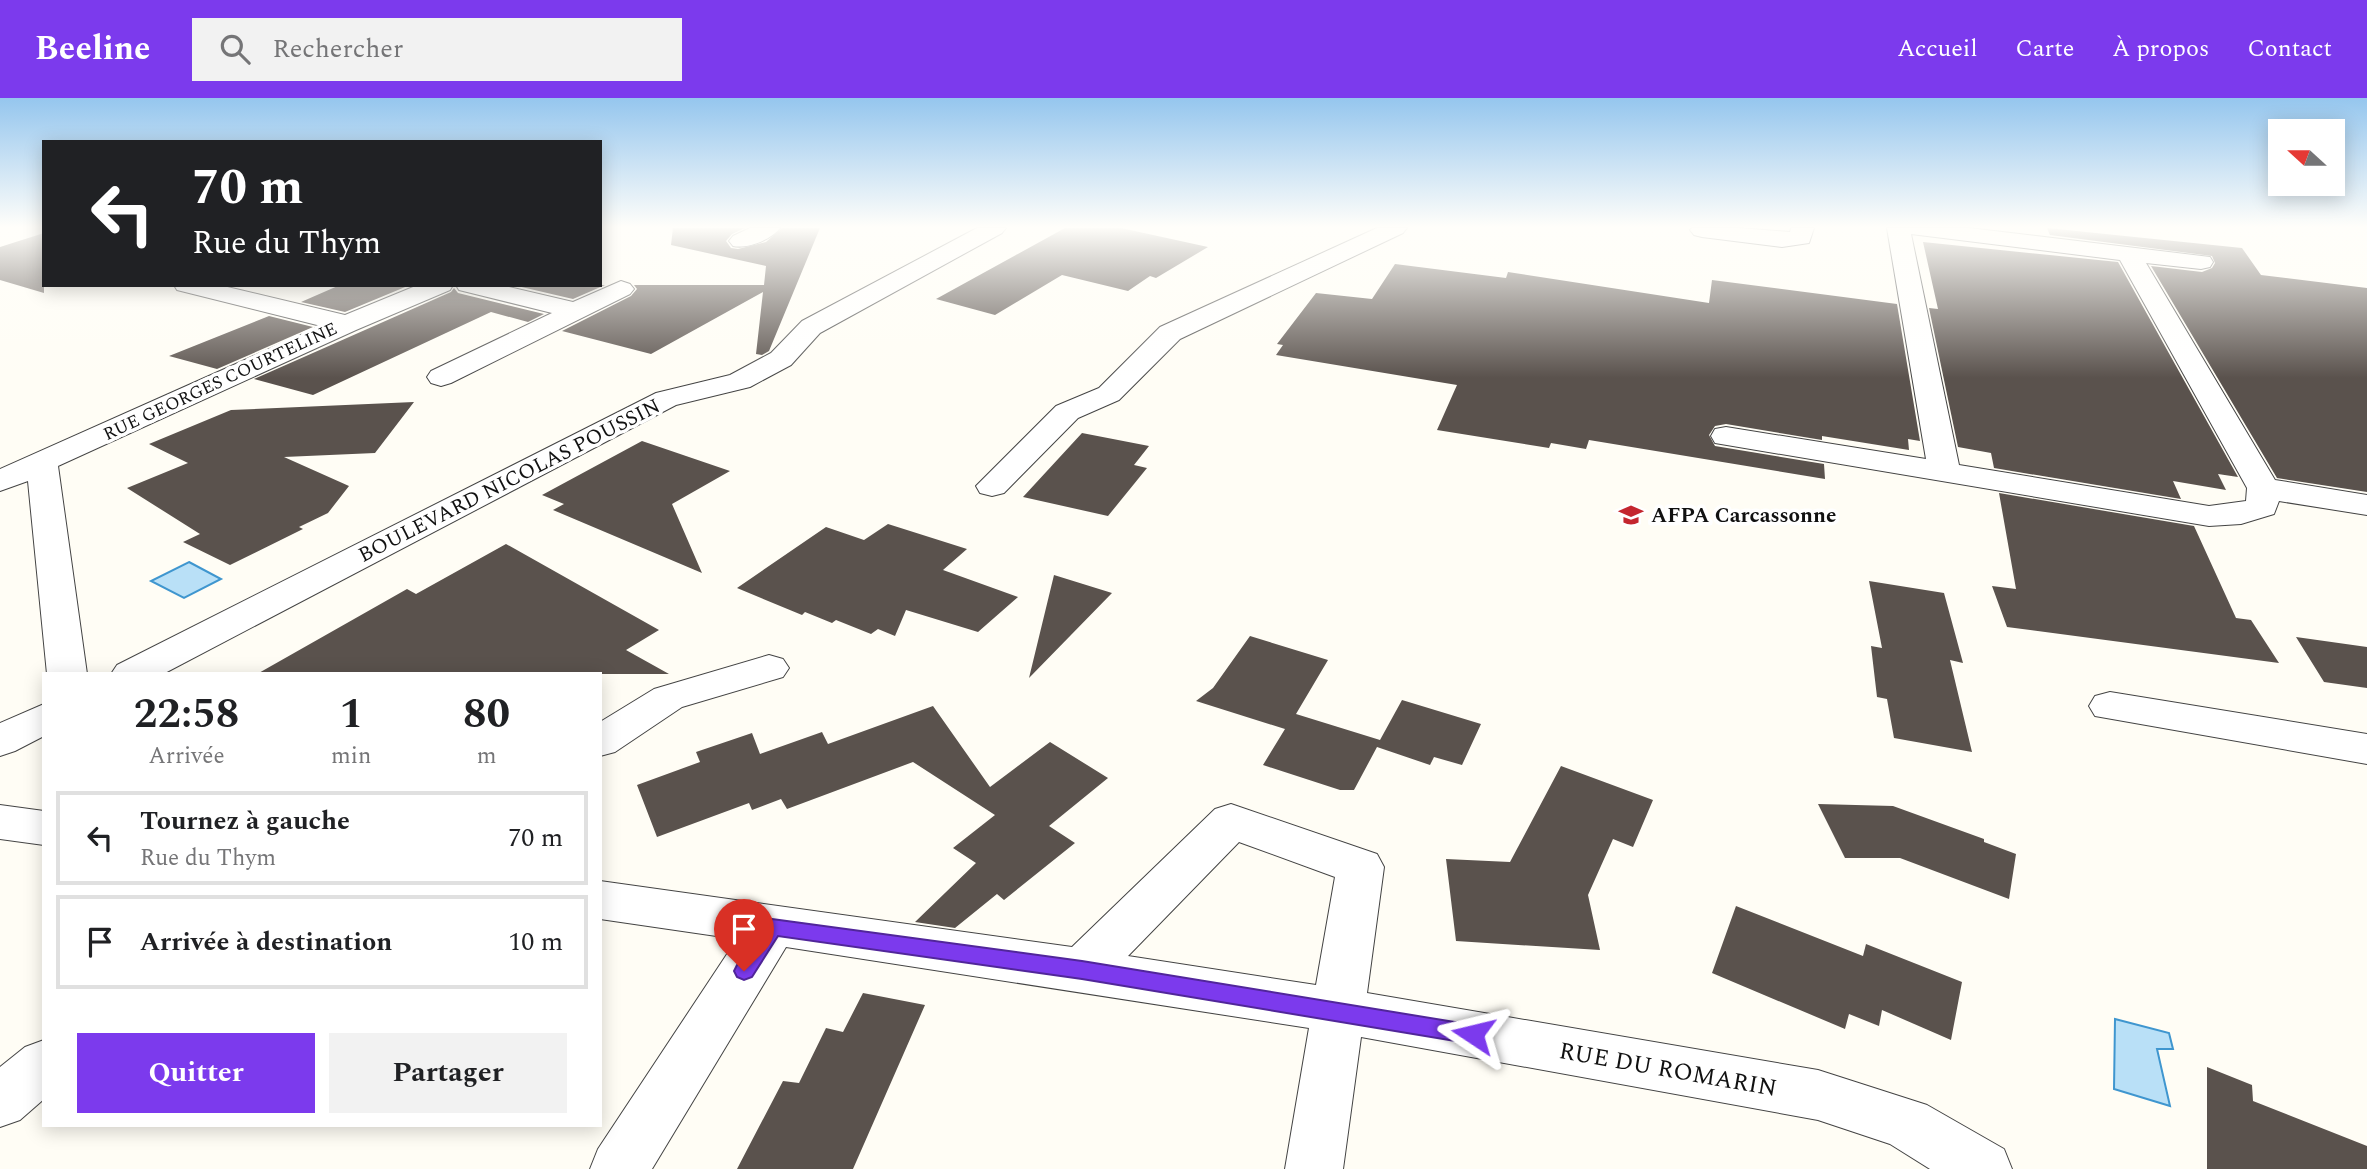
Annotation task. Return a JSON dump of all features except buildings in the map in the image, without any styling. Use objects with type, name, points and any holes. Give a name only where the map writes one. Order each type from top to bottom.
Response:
[{"type":"street","name":"BOULEVARD NICOLAS POUSSIN","points":[[135,672],[666,399],[740,381],[781,359],[811,327],[902,278]]},
{"type":"street","points":[[992,486],[1067,412],[1109,394],[1170,333],[1288,278]]},
{"type":"street","points":[[1907,278],[1944,472]]},
{"type":"street","points":[[1726,436],[2209,516],[2241,514],[2262,507],[2263,488],[2143,278]]},
{"type":"street","points":[[194,287],[346,324]]},
{"type":"street","name":"RUE GEORGES COURTELINE","points":[[0,481],[346,324],[436,287]]},
{"type":"street","points":[[476,287],[577,311]]},
{"type":"street","points":[[441,377],[621,289]]},
{"type":"street","points":[[42,463],[67,672]]},
{"type":"street","points":[[2263,488],[2367,505]]},
{"type":"street","points":[[602,741],[668,698],[769,668]]},
{"type":"street","points":[[2110,706],[2367,750]]},
{"type":"street","points":[[0,741],[42,719]]},
{"type":"street","points":[[1082,970],[1231,821],[1360,867],[1314,1169]]},
{"type":"street","points":[[0,822],[42,828]]},
{"type":"street","name":"RUE DU ROMARIN","points":[[602,900],[1082,970],[1340,1011],[1818,1095],[1907,1124],[1983,1169]]},
{"type":"street","points":[[619,1169],[772,927]]},
{"type":"street","points":[[0,1102],[42,1066]]},
{"type":"water","points":[[189,562],[221,579],[184,598],[151,581]]},
{"type":"water","points":[[2115,1019],[2169,1033],[2173,1049],[2157,1049],[2170,1106],[2114,1089]]},
{"type":"place","name":"AFPA Carcassonne","points":[[1631,515]]},
{"type":"route","points":[[744,971],[772,927],[1082,970],[1473,1034]]}]
